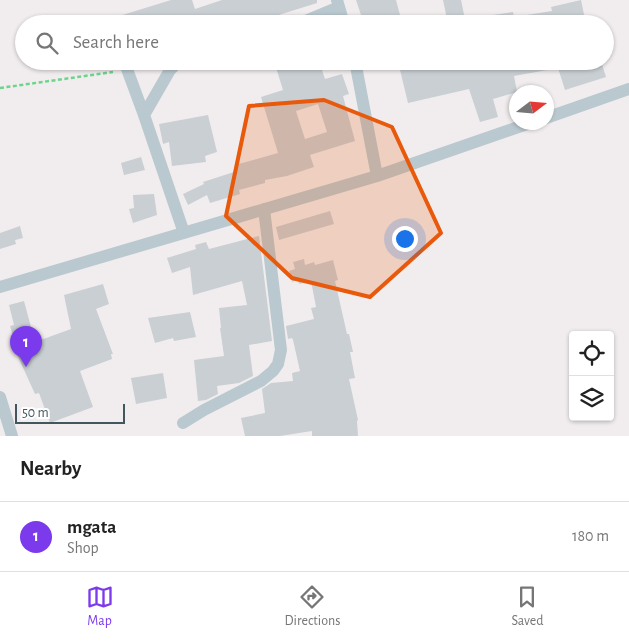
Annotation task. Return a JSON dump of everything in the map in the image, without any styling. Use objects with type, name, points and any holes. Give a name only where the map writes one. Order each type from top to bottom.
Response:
[{"type":"street","points":[[316,15],[338,4]]},
{"type":"street","points":[[127,70],[184,233]]},
{"type":"street","points":[[144,115],[170,70]]},
{"type":"street","points":[[357,70],[377,176]]},
{"type":"street","points":[[554,115],[629,89]]},
{"type":"street","points":[[0,287],[377,176],[510,130]]},
{"type":"street","points":[[183,423],[261,381],[274,372],[278,364],[281,350],[264,209]]},
{"type":"street","points":[[0,397],[12,436]]},
{"type":"path","points":[[0,88],[102,70]]},
{"type":"highlighted area","points":[[324,100],[392,127],[441,233],[370,297],[292,278],[226,216],[249,106]]},
{"type":"building","points":[[171,0],[192,0],[195,9],[222,0],[317,0],[317,3],[279,15],[122,15]]},
{"type":"building","points":[[356,0],[396,0],[400,15],[361,15]]},
{"type":"building","points":[[443,0],[461,0],[464,15],[446,15]]},
{"type":"building","points":[[581,0],[584,15],[527,15],[552,11],[551,7]]},
{"type":"building","points":[[513,12],[514,15],[493,15]]},
{"type":"building","points":[[277,70],[322,70],[325,79],[342,74],[349,94],[343,96],[355,141],[310,155],[314,167],[287,176],[265,180],[265,183],[239,190],[240,194],[210,203],[207,195],[188,205],[183,194],[204,184],[203,182],[237,171],[235,165],[278,153],[261,97],[283,90]],"holes":[[[318,104],[327,132],[305,139],[296,111]]]},
{"type":"building","points":[[400,70],[547,70],[514,76],[516,85],[509,85],[509,94],[493,99],[498,117],[480,122],[469,89],[408,103]]},
{"type":"building","points":[[559,70],[604,70],[606,77],[565,90]]},
{"type":"building","points":[[208,115],[217,152],[205,156],[206,162],[172,166],[169,142],[163,144],[159,124]]},
{"type":"building","points":[[141,157],[145,170],[124,175],[121,163]]},
{"type":"building","points":[[154,194],[157,215],[133,223],[129,209],[134,208],[133,195]]},
{"type":"building","points":[[330,211],[334,224],[279,240],[276,227]]},
{"type":"building","points":[[20,226],[23,238],[15,240],[16,244],[0,249],[0,233]]},
{"type":"building","points":[[259,236],[272,341],[249,345],[253,376],[239,383],[217,386],[218,394],[206,400],[198,401],[194,360],[224,356],[219,308],[247,305],[242,281],[193,295],[190,267],[172,273],[167,258],[196,249],[195,245],[206,242],[209,249]]},
{"type":"building","points":[[304,259],[305,265],[314,262],[315,265],[333,260],[338,280],[335,281],[353,352],[350,352],[355,378],[349,379],[358,420],[358,436],[312,436],[312,431],[280,436],[245,436],[241,418],[265,413],[262,389],[271,383],[293,381],[292,373],[300,371],[293,340],[292,338],[288,339],[286,326],[314,319],[311,308],[316,307],[311,281],[299,284],[298,280],[292,282],[289,271],[295,269],[293,262]]},
{"type":"building","points":[[103,284],[109,304],[96,309],[113,354],[111,354],[112,359],[80,371],[93,407],[50,423],[39,393],[35,394],[15,350],[17,349],[10,326],[14,325],[9,305],[24,301],[35,342],[71,329],[64,295]]},
{"type":"building","points":[[190,312],[196,337],[174,341],[173,338],[155,343],[148,318]]},
{"type":"building","points":[[163,373],[167,398],[136,404],[131,378]]},
{"type":"place","name":"mgata","points":[[26,367]]}]
